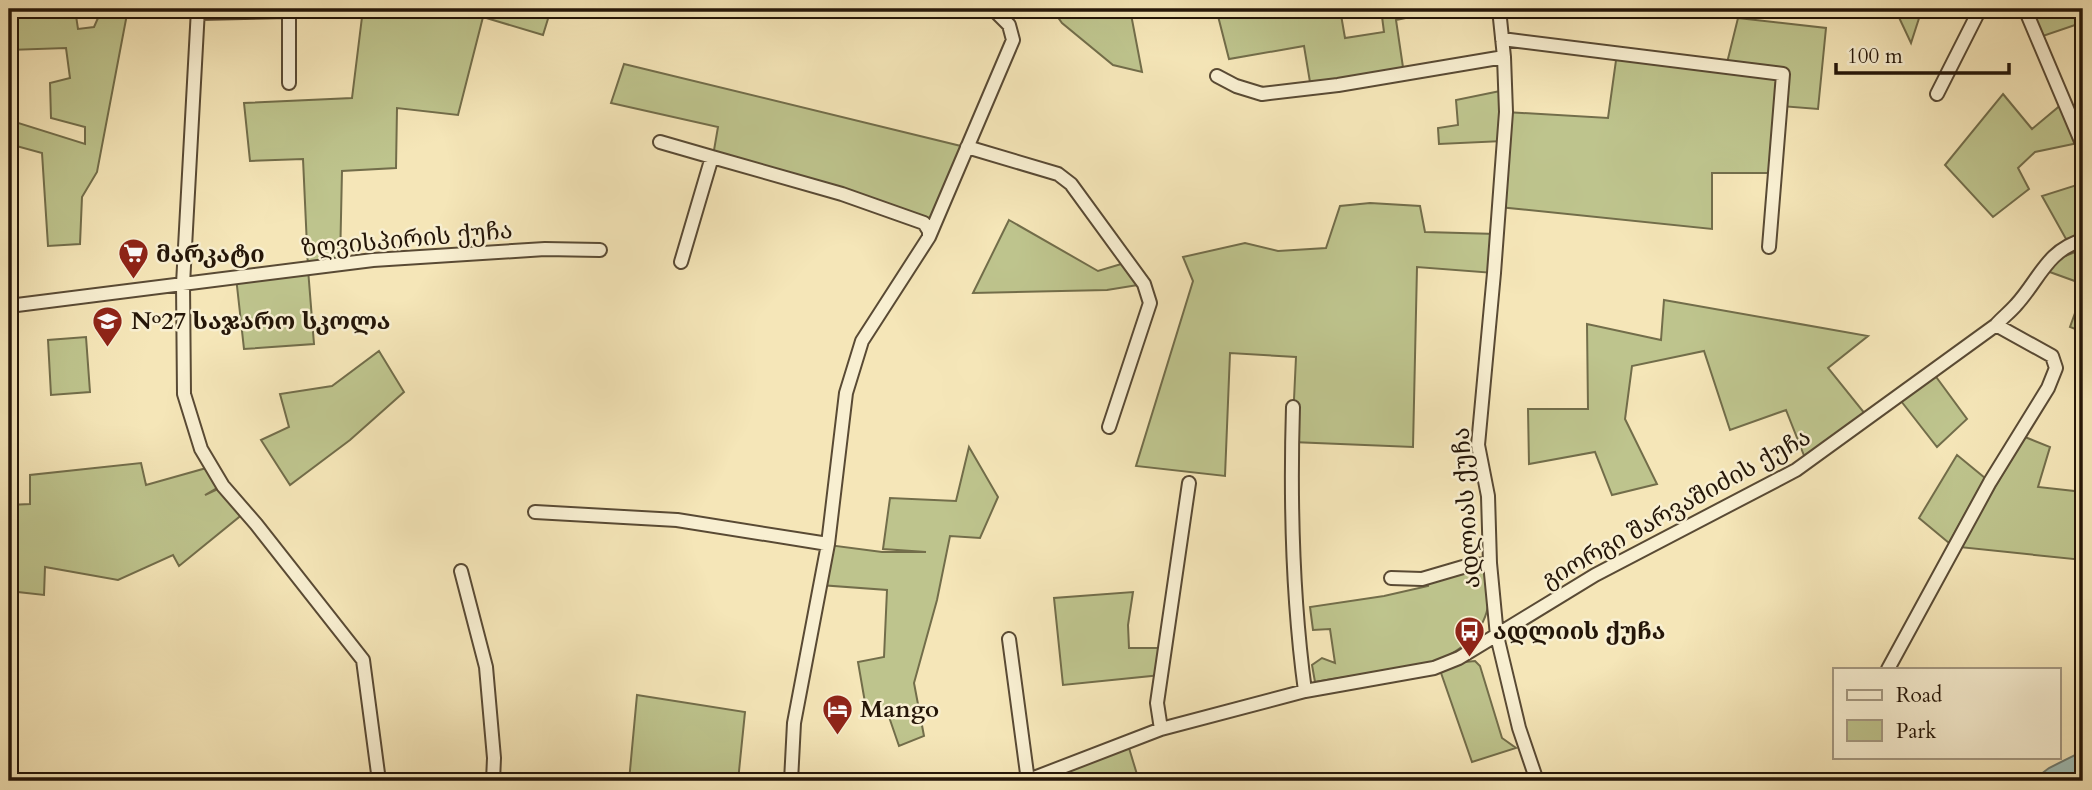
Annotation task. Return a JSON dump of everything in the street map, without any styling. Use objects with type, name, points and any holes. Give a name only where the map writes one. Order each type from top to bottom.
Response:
[{"type":"street","points":[[791,781],[794,723],[828,544],[846,393],[862,341],[929,237],[1013,40],[1009,24],[993,9]]},
{"type":"street","name":"ადლიას ქუჩა","points":[[1497,636],[1490,563],[1488,496],[1478,445],[1506,112],[1500,9]]},
{"type":"street","points":[[1937,93],[1980,9]]},
{"type":"street","points":[[2025,9],[2083,146]]},
{"type":"street","points":[[289,83],[289,10],[198,11],[183,284],[184,394],[201,449],[223,486],[363,660],[379,781]]},
{"type":"street","points":[[1502,39],[1783,74],[1769,247]]},
{"type":"street","points":[[1217,76],[1236,86],[1262,93],[1338,85],[1504,57]]},
{"type":"street","points":[[660,142],[842,194],[924,223],[929,237]]},
{"type":"street","points":[[967,147],[1058,174],[1081,195],[1144,284],[1150,303],[1109,427]]},
{"type":"street","points":[[681,262],[712,157]]},
{"type":"street","name":"გიორგი შარვაშიძის ქუჩა","points":[[1497,636],[1595,575],[1796,470],[1996,325],[2017,305],[2049,260],[2068,244],[2083,240]]},
{"type":"street","name":"ზღვისპირის ქუჩა","points":[[9,306],[373,260],[545,249],[600,250]]},
{"type":"street","points":[[1889,668],[1978,503],[2048,388],[2056,368],[2052,356],[1996,325]]},
{"type":"street","points":[[1293,407],[1291,494],[1294,606],[1305,691]]},
{"type":"street","points":[[1161,729],[1157,703],[1189,483]]},
{"type":"street","points":[[535,512],[677,520],[828,544]]},
{"type":"street","points":[[1391,579],[1422,579],[1490,563]]},
{"type":"street","points":[[461,571],[486,667],[494,758],[493,781]]},
{"type":"street","points":[[1009,639],[1027,781],[1161,729],[1305,691],[1434,668],[1459,658],[1497,636],[1519,728],[1537,781]]},
{"type":"green space","points":[[9,9],[75,9],[78,29],[94,27],[102,9],[198,9],[198,13],[127,14],[97,172],[82,197],[80,244],[48,246],[42,153],[9,144],[9,120],[85,144],[85,127],[51,118],[50,83],[70,78],[66,48],[9,50]]},
{"type":"green space","points":[[363,9],[551,9],[543,35],[483,17],[458,115],[397,108],[396,168],[342,171],[340,263],[308,268],[303,159],[250,161],[244,103],[352,98]]},
{"type":"green space","points":[[1052,9],[1130,9],[1142,72],[1113,65],[1062,23]]},
{"type":"green space","points":[[1251,9],[1340,9],[1345,38],[1384,32],[1381,9],[1405,9],[1406,18],[1396,20],[1404,74],[1311,88],[1304,46],[1229,59],[1218,16]]},
{"type":"green space","points":[[1895,9],[1922,9],[1911,43]]},
{"type":"green space","points":[[2033,9],[2083,9],[2083,42],[2075,25],[2040,37]]},
{"type":"green space","points":[[1738,18],[1826,28],[1818,109],[1781,106],[1775,173],[1712,173],[1712,229],[1499,207],[1503,141],[1439,144],[1438,128],[1458,125],[1456,100],[1505,90],[1506,112],[1608,118],[1617,53],[1726,67]]},
{"type":"green space","points":[[624,64],[965,147],[927,237],[922,222],[713,156],[718,127],[611,103]]},
{"type":"green space","points":[[2003,94],[2032,129],[2062,104],[2078,143],[2035,152],[2018,168],[2029,189],[1993,217],[1945,165]]},
{"type":"green space","points":[[2083,183],[2083,236],[2066,239],[2042,196]]},
{"type":"green space","points":[[1370,203],[1420,206],[1425,232],[1497,234],[1494,273],[1417,267],[1413,447],[1292,442],[1296,357],[1230,353],[1225,476],[1136,466],[1193,281],[1183,257],[1245,243],[1278,251],[1326,248],[1340,206]]},
{"type":"green space","points":[[1009,220],[1098,271],[1128,262],[1144,284],[1107,290],[973,293]]},
{"type":"green space","points":[[2083,249],[2083,284],[2047,271],[2060,258]]},
{"type":"green space","points":[[308,269],[314,344],[244,349],[236,277]]},
{"type":"green space","points":[[2083,291],[2083,332],[2070,327]]},
{"type":"green space","points":[[1664,300],[1868,336],[1828,368],[1866,415],[1805,458],[1786,410],[1730,430],[1704,351],[1632,366],[1625,419],[1657,484],[1612,495],[1595,452],[1529,464],[1528,409],[1588,409],[1587,324],[1661,340]]},
{"type":"green space","points":[[86,337],[90,392],[51,395],[48,340]]},
{"type":"green space","points":[[379,351],[404,392],[350,440],[290,485],[261,440],[289,427],[280,394],[332,386]]},
{"type":"green space","points":[[1934,374],[1967,419],[1937,447],[1901,401]]},
{"type":"green space","points":[[2025,437],[2050,447],[2038,487],[2083,492],[2083,560],[1959,547]]},
{"type":"green space","points":[[969,447],[998,497],[980,538],[950,536],[937,600],[914,683],[924,736],[899,746],[887,711],[867,714],[858,662],[884,657],[887,590],[820,585],[829,545],[882,552],[926,552],[883,549],[890,498],[956,501]]},
{"type":"green space","points":[[1957,455],[1985,478],[1949,543],[1919,518]]},
{"type":"green space","points":[[141,463],[146,485],[210,467],[222,485],[205,495],[222,487],[244,513],[179,566],[173,555],[118,580],[45,567],[44,595],[9,591],[9,505],[30,504],[30,475]]},
{"type":"green space","points":[[1484,569],[1488,607],[1474,636],[1462,647],[1430,664],[1412,669],[1315,682],[1312,665],[1322,658],[1335,663],[1330,629],[1313,630],[1310,607],[1384,596],[1428,586],[1428,580]]},
{"type":"green space","points":[[1133,592],[1128,625],[1129,648],[1164,648],[1161,675],[1063,685],[1054,598]]},
{"type":"green space","points":[[1475,661],[1480,666],[1502,738],[1516,748],[1472,762],[1440,670],[1454,663]]},
{"type":"green space","points":[[637,695],[745,712],[738,781],[629,781]]},
{"type":"green space","points":[[1129,748],[1139,781],[1028,781]]},
{"type":"water","points":[[2083,751],[2083,781],[2032,781],[2049,768]]},
{"type":"place","name":"მარკატი","points":[[133,281]]},
{"type":"place","name":"№27 საჯარო სკოლა","points":[[108,348]]},
{"type":"place","name":"ადლიის ქუჩა","points":[[1470,658]]},
{"type":"place","name":"Mango","points":[[837,736]]}]
